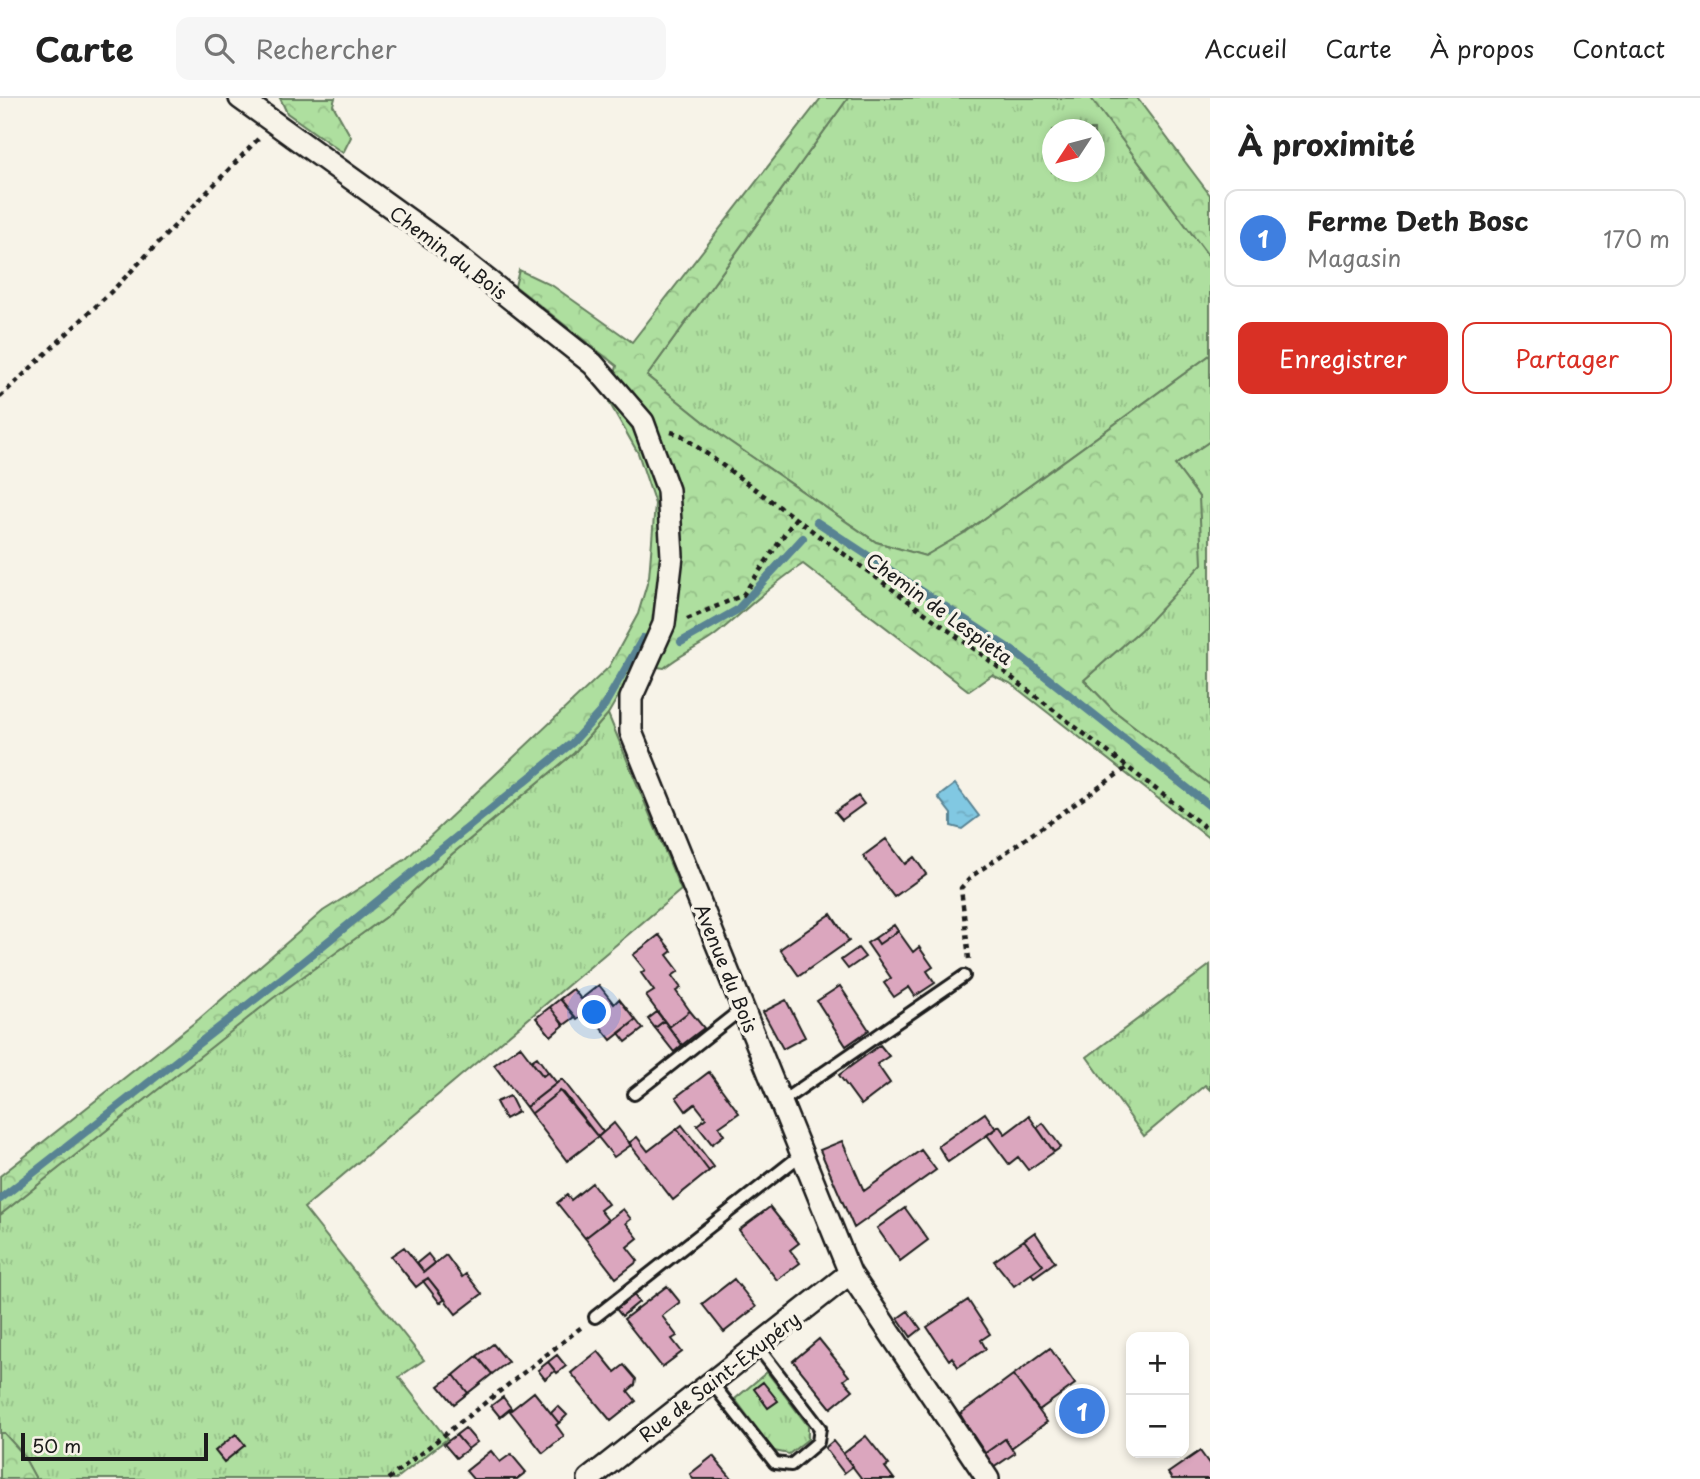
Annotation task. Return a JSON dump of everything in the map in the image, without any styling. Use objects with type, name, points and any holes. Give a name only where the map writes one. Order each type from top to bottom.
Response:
[{"type":"street","name":"Chemin du Bois","points":[[240,98],[438,241],[593,364],[643,422]]},
{"type":"street","name":"Avenue du Bois","points":[[643,422],[668,490],[672,556],[664,624],[631,698],[631,732],[850,1273],[988,1479]]},
{"type":"street","name":"Rue de Saint-Exupéry","points":[[589,1479],[850,1273]]},
{"type":"lane","points":[[780,1102],[964,976]]},
{"type":"lane","points":[[634,1094],[743,1008]]},
{"type":"lane","points":[[595,1317],[802,1154]]},
{"type":"lane","points":[[711,1382],[775,1463],[791,1465],[818,1442],[820,1428],[757,1346]]},
{"type":"path","points":[[0,397],[114,289],[274,123]]},
{"type":"path","name":"Chemin de Lespieta","points":[[643,422],[681,435],[1210,831]]},
{"type":"path","points":[[664,624],[694,618],[743,596],[795,519]]},
{"type":"path","points":[[964,976],[970,967],[961,888],[972,876],[1128,767]]},
{"type":"path","points":[[388,1479],[595,1317]]},
{"type":"green space","points":[[280,98],[335,98],[333,105],[351,137],[343,153],[287,113]]},
{"type":"green space","points":[[821,98],[848,98],[647,376],[723,437],[876,542],[925,556],[966,532],[1210,355],[1210,441],[1175,465],[1199,497],[1202,564],[1146,625],[1084,680],[1113,710],[1210,785],[1210,839],[1010,683],[992,675],[969,691],[803,564],[714,636],[664,668],[637,664],[608,714],[574,753],[452,854],[388,915],[272,999],[0,1215],[0,1176],[199,1019],[323,911],[406,859],[609,667],[638,614],[649,577],[655,504],[638,453],[609,402],[617,366],[515,286],[519,270],[553,286],[632,342]]},
{"type":"green space","points":[[848,98],[1091,98],[1210,258],[1210,355],[966,532],[925,556],[876,542],[723,437],[647,376]]},
{"type":"green space","points":[[1091,98],[1137,98],[1210,195],[1210,258]]},
{"type":"green space","points":[[1210,441],[1210,785],[1113,710],[1084,680],[1146,625],[1199,497],[1175,465]]},
{"type":"green space","points":[[608,714],[681,890],[304,1208],[424,1360],[399,1377],[447,1439],[396,1479],[36,1479],[21,1453],[4,1433],[0,1433],[0,1215],[272,998],[388,915],[452,854],[574,753]]},
{"type":"green space","points":[[1210,965],[1210,1090],[1205,1085],[1144,1136],[1087,1057]]},
{"type":"green space","points":[[767,1372],[808,1426],[808,1439],[789,1454],[774,1451],[735,1399]]},
{"type":"green space","points":[[0,1433],[4,1433],[22,1453],[36,1479],[0,1479]]},
{"type":"water","points":[[955,784],[979,816],[962,829],[951,826],[951,814],[938,797]]},
{"type":"building","points":[[858,796],[864,804],[842,820],[835,812]]},
{"type":"building","points":[[886,839],[905,864],[914,857],[926,874],[894,897],[863,856]]},
{"type":"building","points":[[831,914],[849,941],[799,976],[780,949]]},
{"type":"building","points":[[894,925],[898,931],[879,944],[875,938]]},
{"type":"building","points":[[898,931],[913,952],[919,947],[933,967],[927,971],[935,983],[915,996],[909,987],[894,997],[884,983],[891,978],[867,943],[875,938],[879,944]]},
{"type":"building","points":[[659,935],[672,951],[667,955],[679,971],[672,976],[681,988],[676,991],[690,1011],[669,1027],[646,996],[654,991],[641,973],[645,970],[633,955]]},
{"type":"building","points":[[858,948],[865,957],[848,969],[841,960]]},
{"type":"building","points":[[599,985],[614,1004],[619,999],[636,1020],[611,1040],[588,1011],[577,1019],[560,999],[573,989],[581,999]]},
{"type":"building","points":[[840,986],[869,1030],[846,1046],[817,1001]]},
{"type":"building","points":[[560,999],[575,1017],[564,1025],[550,1007]]},
{"type":"building","points":[[786,1000],[805,1037],[783,1049],[763,1012]]},
{"type":"building","points":[[550,1007],[564,1025],[551,1036],[536,1018]]},
{"type":"building","points":[[690,1011],[704,1028],[682,1045],[669,1027]]},
{"type":"building","points":[[657,1012],[664,1021],[655,1028],[648,1019]]},
{"type":"building","points":[[636,1020],[643,1029],[626,1042],[619,1033]]},
{"type":"building","points":[[664,1021],[682,1045],[674,1052],[655,1028]]},
{"type":"building","points":[[880,1045],[889,1056],[877,1064],[890,1083],[861,1105],[839,1075]]},
{"type":"building","points":[[520,1046],[543,1076],[548,1072],[557,1083],[526,1107],[494,1065]]},
{"type":"building","points":[[537,1057],[548,1072],[543,1076],[531,1061]]},
{"type":"building","points":[[709,1072],[739,1113],[719,1127],[724,1135],[712,1144],[697,1125],[706,1118],[695,1104],[686,1111],[676,1097]]},
{"type":"building","points":[[562,1079],[603,1132],[598,1137],[560,1091],[531,1114],[526,1107]]},
{"type":"building","points":[[560,1091],[598,1137],[567,1161],[531,1114]]},
{"type":"building","points":[[510,1096],[518,1112],[505,1119],[496,1102]]},
{"type":"building","points":[[985,1113],[996,1129],[948,1162],[938,1146]]},
{"type":"building","points":[[1029,1116],[1054,1152],[1028,1170],[1018,1157],[1009,1164],[987,1135],[999,1126],[1005,1134]]},
{"type":"building","points":[[614,1123],[631,1145],[614,1157],[598,1137]]},
{"type":"building","points":[[1043,1123],[1061,1147],[1054,1152],[1037,1128]]},
{"type":"building","points":[[682,1125],[714,1167],[709,1171],[677,1129]]},
{"type":"building","points":[[677,1129],[709,1171],[673,1200],[629,1143],[637,1137],[648,1151]]},
{"type":"building","points":[[842,1141],[864,1191],[921,1150],[936,1170],[854,1228],[820,1150]]},
{"type":"building","points":[[592,1183],[608,1204],[600,1210],[608,1220],[585,1238],[557,1203],[567,1195],[571,1200]]},
{"type":"building","points":[[770,1207],[799,1243],[790,1250],[800,1263],[777,1280],[739,1230]]},
{"type":"building","points":[[905,1208],[928,1240],[900,1261],[877,1228]]},
{"type":"building","points":[[623,1209],[631,1219],[626,1223],[638,1238],[627,1247],[638,1261],[616,1278],[585,1238]]},
{"type":"building","points":[[1035,1232],[1055,1262],[1034,1277],[1031,1273],[1043,1265],[1024,1240]]},
{"type":"building","points":[[1024,1240],[1043,1265],[1014,1286],[994,1261]]},
{"type":"building","points":[[404,1247],[424,1272],[446,1255],[462,1277],[466,1274],[482,1294],[456,1314],[428,1278],[416,1287],[391,1256]]},
{"type":"building","points":[[428,1254],[435,1263],[424,1272],[417,1263]]},
{"type":"building","points":[[428,1278],[445,1299],[440,1303],[423,1281]]},
{"type":"building","points":[[734,1279],[756,1307],[724,1332],[702,1304]]},
{"type":"building","points":[[667,1286],[680,1302],[662,1316],[677,1336],[672,1339],[682,1352],[662,1367],[624,1319]]},
{"type":"building","points":[[634,1295],[639,1302],[622,1316],[616,1309]]},
{"type":"building","points":[[968,1300],[990,1334],[981,1340],[986,1349],[958,1367],[952,1357],[949,1360],[927,1327]]},
{"type":"building","points":[[908,1311],[921,1329],[911,1337],[898,1318]]},
{"type":"building","points":[[819,1339],[849,1376],[844,1380],[853,1390],[831,1408],[793,1361]]},
{"type":"building","points":[[493,1344],[508,1362],[492,1374],[477,1356]]},
{"type":"building","points":[[1050,1348],[1075,1384],[1039,1410],[1013,1375]]},
{"type":"building","points":[[598,1351],[615,1372],[624,1365],[636,1379],[635,1385],[628,1391],[636,1401],[611,1421],[571,1373]]},
{"type":"building","points":[[557,1355],[566,1366],[557,1373],[548,1362]]},
{"type":"building","points":[[477,1356],[492,1374],[468,1393],[454,1375]]},
{"type":"building","points":[[548,1362],[555,1371],[545,1379],[538,1370]]},
{"type":"building","points":[[454,1375],[468,1393],[454,1404],[439,1386]]},
{"type":"building","points":[[1013,1375],[1047,1422],[1011,1448],[1005,1439],[984,1454],[960,1414]]},
{"type":"building","points":[[763,1382],[778,1401],[768,1408],[754,1389]]},
{"type":"building","points":[[534,1392],[559,1423],[556,1425],[564,1436],[543,1453],[510,1411]]},
{"type":"building","points":[[503,1397],[511,1408],[500,1417],[491,1406]]},
{"type":"building","points":[[558,1406],[567,1415],[559,1423],[551,1413]]},
{"type":"building","points":[[465,1428],[477,1442],[468,1449],[456,1435]]},
{"type":"building","points":[[236,1434],[245,1445],[224,1462],[215,1451]]},
{"type":"building","points":[[456,1435],[468,1449],[456,1458],[444,1444]]},
{"type":"building","points":[[866,1436],[889,1465],[885,1467],[894,1479],[862,1479],[843,1454]]},
{"type":"building","points":[[1005,1439],[1015,1453],[993,1468],[984,1454]]},
{"type":"building","points":[[833,1441],[853,1466],[844,1473],[825,1448]]},
{"type":"building","points":[[491,1451],[500,1462],[511,1454],[526,1472],[517,1479],[473,1479],[466,1471]]},
{"type":"building","points":[[1200,1451],[1210,1465],[1210,1479],[1172,1479],[1168,1473]]},
{"type":"building","points":[[713,1456],[732,1479],[693,1479],[690,1474]]},
{"type":"waterway","points":[[817,522],[1016,653],[1210,806]]},
{"type":"waterway","points":[[681,642],[737,610],[803,538]]},
{"type":"waterway","points":[[0,1199],[300,964],[572,743],[601,711],[643,638]]},
{"type":"place","name":"Ferme Deth Bosc","points":[[1082,1411]]}]
